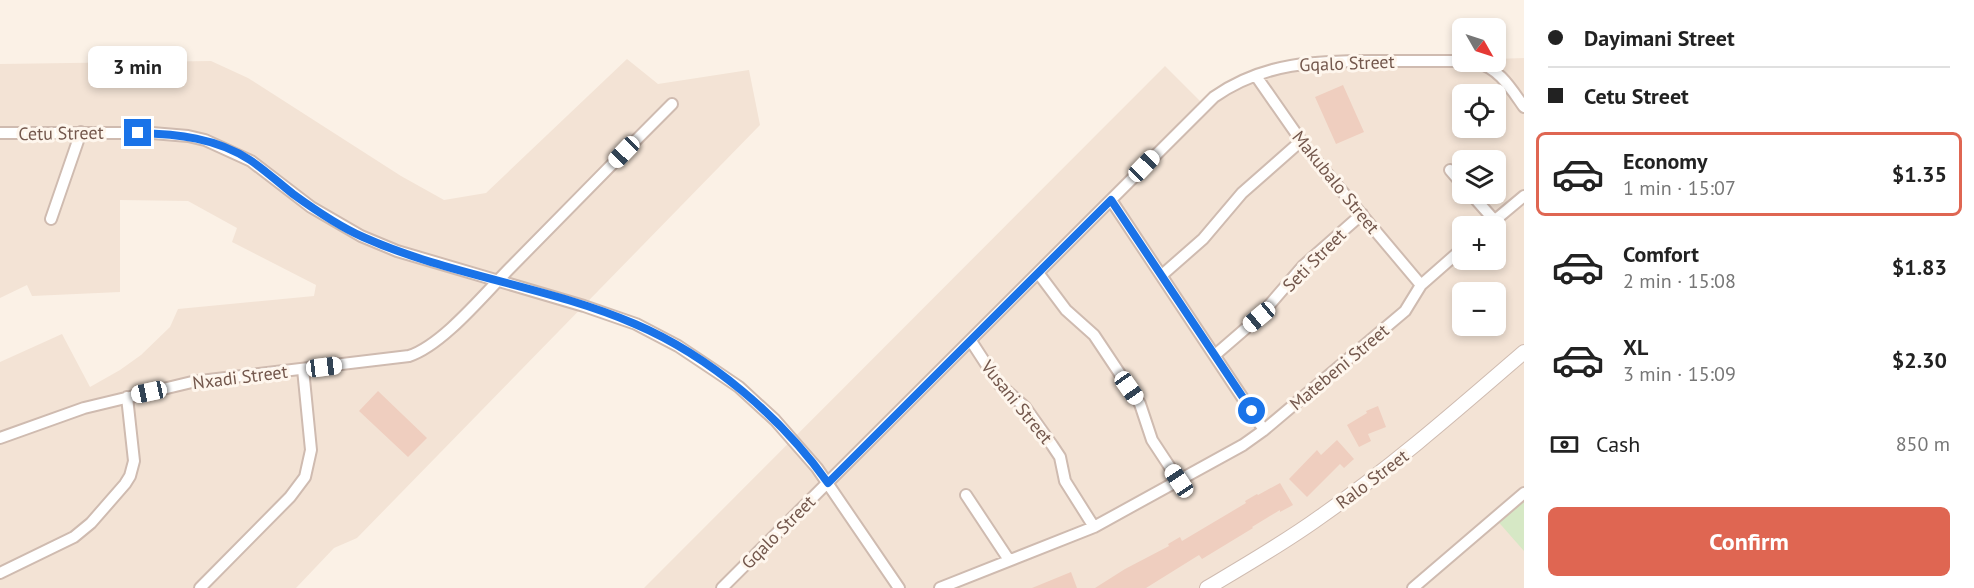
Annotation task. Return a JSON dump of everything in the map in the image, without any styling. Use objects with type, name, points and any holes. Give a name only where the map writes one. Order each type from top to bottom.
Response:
[{"type":"street","name":"Gqalo Street","points":[[722,588],[1214,97],[1234,84],[1256,76],[1316,61],[1452,61]]},
{"type":"street","points":[[1496,72],[1524,106]]},
{"type":"street","name":"Makubalo Street","points":[[1256,76],[1301,141],[1421,285]]},
{"type":"street","name":"Nxadi Street","points":[[0,438],[76,411],[192,382],[409,356],[421,352],[441,337],[672,104]]},
{"type":"street","points":[[51,219],[81,132]]},
{"type":"street","name":"Cetu Street","points":[[0,133],[173,134],[214,143],[251,161],[310,207],[361,236],[398,251],[636,324],[678,346],[739,387],[758,403],[793,439],[828,483],[899,588]]},
{"type":"street","points":[[1161,275],[1203,239],[1242,193],[1301,141]]},
{"type":"street","points":[[1500,216],[1524,196]]},
{"type":"street","points":[[1111,200],[1264,430]]},
{"type":"street","name":"Seti Street","points":[[1215,354],[1259,317],[1303,266],[1362,214]]},
{"type":"street","name":"Matebeni Street","points":[[940,588],[1094,526],[1243,445],[1264,430],[1405,311],[1421,285],[1452,258]]},
{"type":"street","points":[[1039,274],[1065,310],[1094,335],[1140,404],[1152,440],[1179,481]]},
{"type":"street","name":"Vusani Street","points":[[970,341],[999,384],[1025,407],[1058,453],[1065,481],[1094,526]]},
{"type":"street","name":"Ralo Street","points":[[1207,588],[1272,550],[1371,480],[1414,447],[1524,352]]},
{"type":"street","points":[[200,588],[290,497],[305,477],[311,450],[303,369]]},
{"type":"street","points":[[0,573],[74,537],[91,523],[125,484],[133,469],[134,460],[127,397]]},
{"type":"street","points":[[1413,588],[1524,493]]},
{"type":"street","points":[[966,495],[1009,560]]},
{"type":"shaded area","points":[[1524,58],[1524,588],[644,588],[1165,66],[1204,105],[1278,69],[1452,63],[1452,72],[1506,72],[1506,59]]},
{"type":"shaded area","points":[[627,59],[658,84],[749,70],[760,125],[357,538],[334,548],[296,588],[0,588],[0,362],[62,334],[90,387],[141,355],[170,327],[178,309],[314,296],[316,285],[232,242],[237,228],[188,201],[120,200],[120,292],[32,296],[27,285],[0,298],[0,64],[211,61],[248,78],[401,176],[444,200],[486,193]]},
{"type":"green space","points":[[1524,493],[1524,551],[1495,518]]},
{"type":"building","points":[[1343,85],[1364,132],[1336,144],[1315,97]]},
{"type":"building","points":[[378,391],[427,438],[408,457],[359,411]]},
{"type":"building","points":[[1378,406],[1386,427],[1368,434],[1371,441],[1359,447],[1347,425],[1367,413],[1366,411]]},
{"type":"building","points":[[1337,440],[1354,459],[1344,468],[1340,464],[1307,497],[1289,479],[1317,450],[1321,455]]},
{"type":"building","points":[[1280,483],[1293,505],[1280,512],[1280,510],[1202,559],[1199,555],[1146,588],[1095,588],[1169,546],[1168,544],[1180,537],[1182,541],[1246,503],[1245,501]]},
{"type":"building","points":[[1071,572],[1077,588],[1032,588]]},
{"type":"route","points":[[138,133],[173,134],[205,140],[238,153],[251,161],[310,207],[361,236],[457,270],[584,306],[636,324],[678,346],[739,387],[793,439],[828,483],[1111,200],[1252,411]]}]
